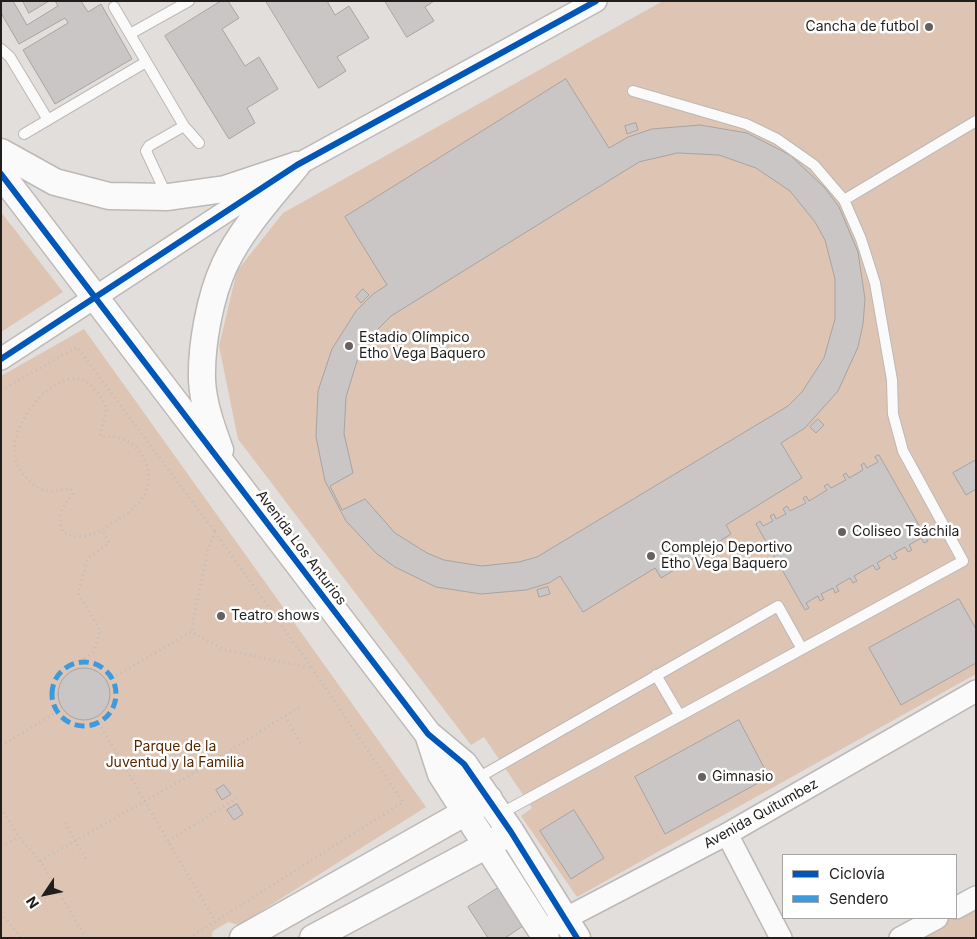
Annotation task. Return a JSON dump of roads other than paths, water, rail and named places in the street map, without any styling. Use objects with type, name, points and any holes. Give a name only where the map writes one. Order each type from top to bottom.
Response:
[{"type":"street","points":[[1,359],[297,164],[596,1]]},
{"type":"street","points":[[1,152],[55,182],[109,196],[168,197],[225,188],[297,164]]},
{"type":"street","points":[[228,474],[210,421],[202,381],[203,348],[212,304],[225,264],[249,225],[297,164]]},
{"type":"street","name":"Avenida Los Anturios","points":[[1,174],[428,734],[464,764],[494,806],[572,928]]},
{"type":"street","name":"Avenida Quitumbez","points":[[544,934],[572,928],[727,834],[976,691]]},
{"type":"street","name":"Avenida Los Anturios","points":[[428,734],[441,774],[544,934]]},
{"type":"street","points":[[243,938],[465,812],[494,806],[486,844],[314,938]]},
{"type":"street","points":[[727,834],[781,938]]},
{"type":"street","points":[[330,888],[347,920]]},
{"type":"street","points":[[957,907],[976,897]]},
{"type":"street","points":[[900,938],[935,919]]},
{"type":"lane","points":[[130,34],[190,1]]},
{"type":"lane","points":[[114,7],[184,126],[199,143]]},
{"type":"lane","points":[[1,49],[10,56],[48,120]]},
{"type":"lane","points":[[24,134],[146,62]]},
{"type":"lane","points":[[494,806],[680,716],[963,561],[903,451],[893,414],[892,380],[875,283],[861,239],[844,200],[814,165],[777,139],[746,124],[633,91]]},
{"type":"lane","points":[[844,200],[976,121]]},
{"type":"lane","points":[[168,197],[146,151],[149,146],[184,126]]},
{"type":"lane","points":[[494,806],[656,675],[778,606],[802,649]]},
{"type":"lane","points":[[656,675],[680,716]]},
{"type":"place","name":"Cancha de futbol","points":[[929,27]]},
{"type":"place","name":"Estadio Olímpico Etho Vega Baquero","points":[[349,346]]},
{"type":"place","name":"Coliseo Tsáchila","points":[[842,532]]},
{"type":"place","name":"Complejo Deportivo Etho Vega Baquero","points":[[651,556]]},
{"type":"place","name":"Teatro shows","points":[[221,616]]},
{"type":"place","name":"Gimnasio","points":[[702,777]]},
{"type":"park label","name":"Parque de la Juventud y la Familia","points":[[175,756]]}]
